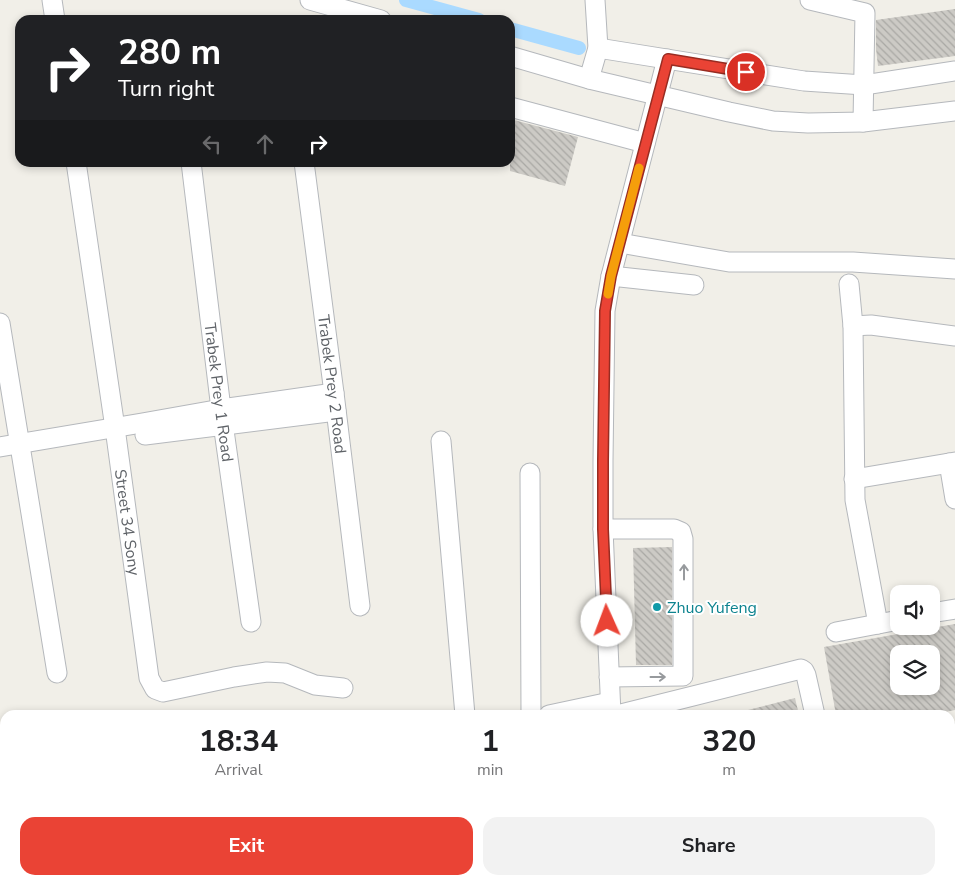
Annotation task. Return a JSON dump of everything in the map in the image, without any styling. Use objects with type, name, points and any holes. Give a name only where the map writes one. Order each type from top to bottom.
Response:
[{"type":"street","points":[[52,0],[54,15]]},
{"type":"street","points":[[310,0],[363,15]]},
{"type":"street","points":[[589,79],[598,48],[595,0]]},
{"type":"street","points":[[810,0],[865,13],[863,122]]},
{"type":"street","points":[[598,48],[804,81],[864,85],[955,71]]},
{"type":"street","points":[[515,57],[589,79],[773,121],[808,123],[863,122],[955,111]]},
{"type":"street","points":[[617,710],[609,677],[603,529],[605,311],[611,276],[668,59]]},
{"type":"street","points":[[515,108],[646,143]]},
{"type":"street","name":"Street 34 Sony","points":[[77,167],[149,678],[155,689],[163,692],[267,672],[285,673],[315,685],[343,688]]},
{"type":"street","name":"Trabek Prey 1 Road","points":[[192,167],[222,417],[252,622]]},
{"type":"street","name":"Trabek Prey 2 Road","points":[[305,167],[360,606]]},
{"type":"street","points":[[620,243],[729,262],[854,262],[955,269]]},
{"type":"street","points":[[611,276],[694,285]]},
{"type":"street","points":[[849,284],[853,326],[855,500],[878,624]]},
{"type":"street","points":[[0,323],[57,673]]},
{"type":"street","points":[[853,326],[871,325],[955,336]]},
{"type":"street","points":[[0,447],[115,428],[143,435],[222,417],[335,402]]},
{"type":"street","points":[[441,441],[465,710]]},
{"type":"street","points":[[854,479],[952,462],[955,499]]},
{"type":"street","points":[[530,473],[531,710]]},
{"type":"street","points":[[603,529],[674,529],[681,532],[683,539],[683,676],[609,677]]},
{"type":"street","points":[[940,612],[955,609]]},
{"type":"street","points":[[836,632],[890,622]]},
{"type":"street","points":[[626,710],[800,669],[806,675],[815,710]]},
{"type":"building","points":[[955,9],[955,56],[878,66],[876,20]]},
{"type":"building","points":[[515,120],[578,137],[565,186],[510,171],[510,167],[515,167]]},
{"type":"building","name":"Zhuo Yufeng","points":[[672,547],[672,665],[636,665],[633,548]]},
{"type":"building","points":[[955,624],[955,710],[835,710],[824,647],[892,635],[940,635],[940,627]]},
{"type":"building","points":[[795,698],[798,710],[748,710]]},
{"type":"waterway","points":[[406,0],[461,15]]},
{"type":"waterway","points":[[515,30],[579,48]]},
{"type":"slow traffic","points":[[608,294],[639,168]]},
{"type":"place","name":"Zhuo Yufeng","points":[[657,607]]},
{"type":"route","points":[[607,621],[603,529],[603,461],[605,311],[611,276],[668,59],[746,72]]}]
